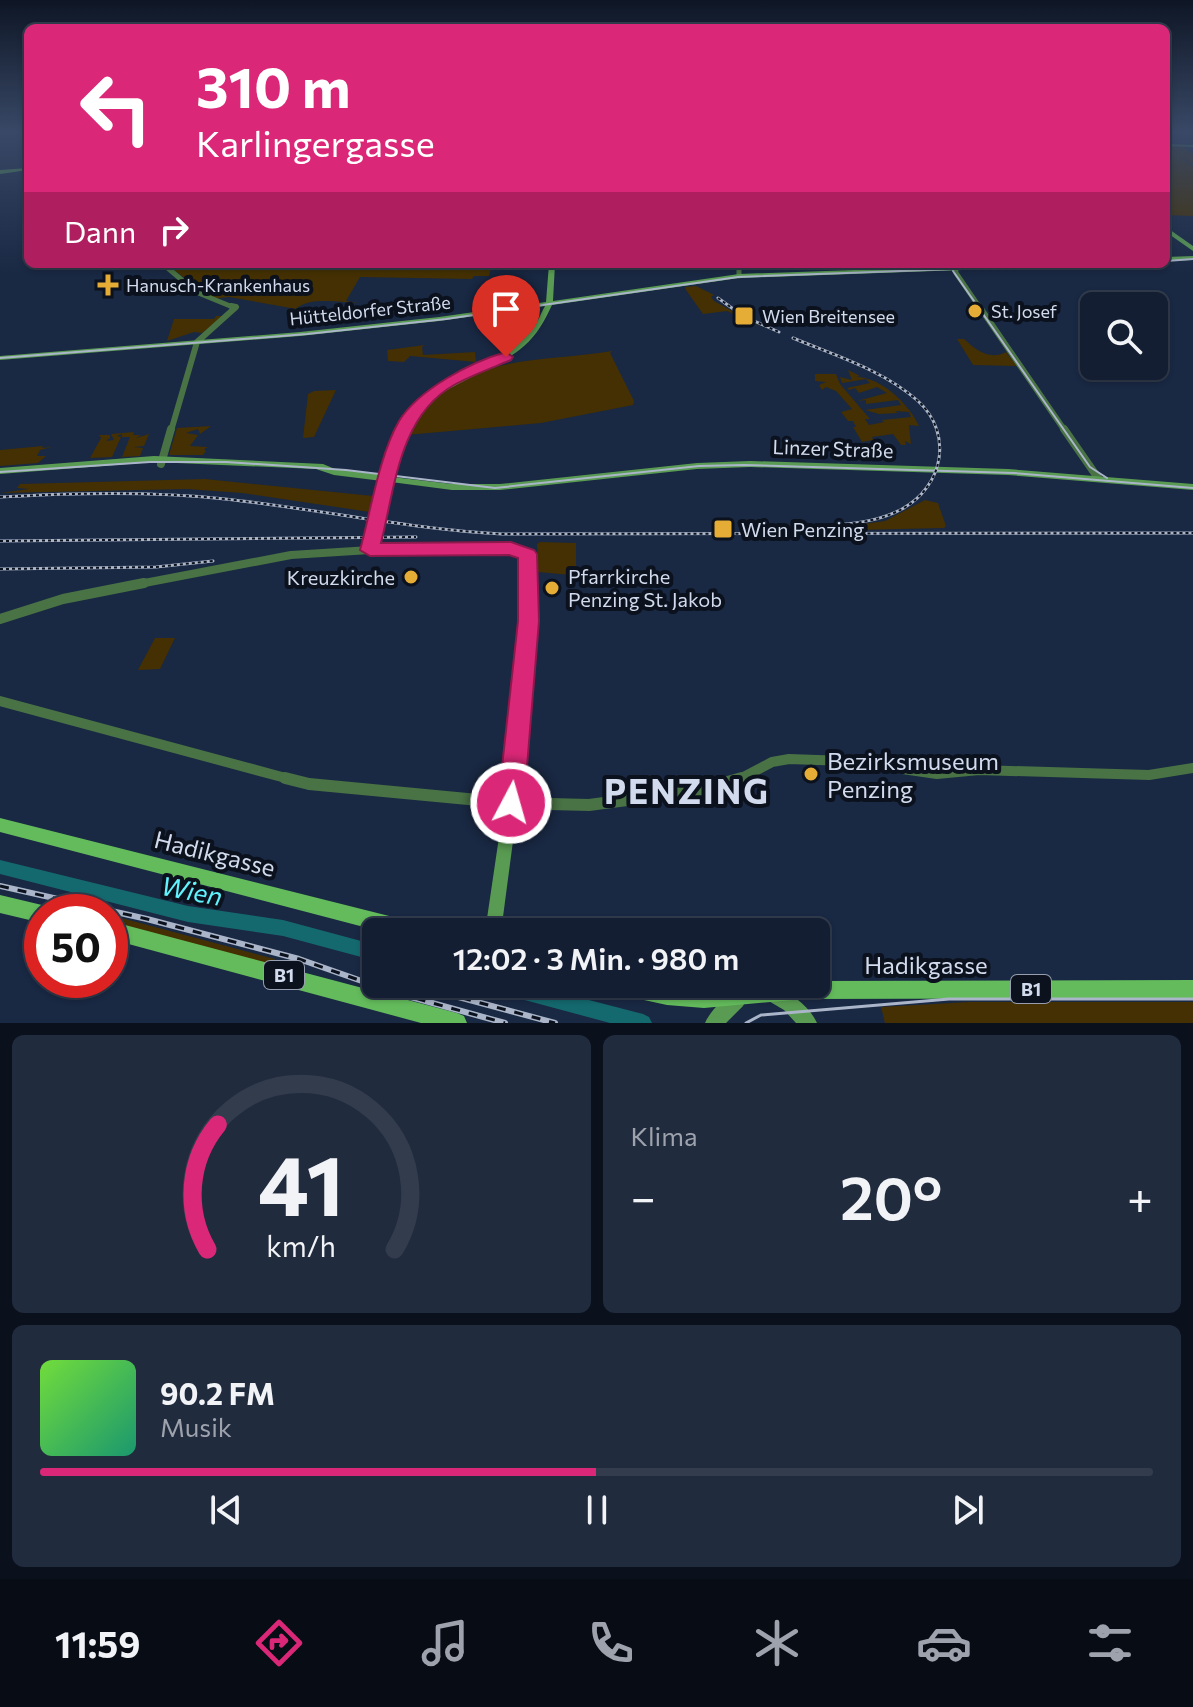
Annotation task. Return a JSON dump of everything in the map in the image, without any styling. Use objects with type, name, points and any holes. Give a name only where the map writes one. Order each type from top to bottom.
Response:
[{"type":"main road","points":[[1170,232],[1193,249]]},
{"type":"main road","points":[[1170,260],[1193,259]]},
{"type":"main road","points":[[495,918],[511,803],[528,621],[528,554],[521,549],[371,547],[400,434],[419,407],[451,381],[506,357],[535,331],[549,304],[552,268]]},
{"type":"main road","name":"Hütteldorfer Straße","points":[[0,358],[324,332],[739,276],[912,268]]},
{"type":"main road","name":"Linzer Straße","points":[[0,471],[211,461],[318,467],[452,487],[521,485],[723,464],[977,471],[1193,487]]},
{"type":"main road","name":"Hadikgasse","points":[[0,825],[362,918]]},
{"type":"main road","points":[[0,904],[24,910]]},
{"type":"main road","name":"B1","points":[[128,935],[457,1023]]},
{"type":"main road","name":"Hadikgasse","points":[[830,990],[1193,989]]},
{"type":"main road","points":[[714,1023],[727,1007],[749,998]]},
{"type":"main road","points":[[774,998],[790,1004],[808,1023]]},
{"type":"street","points":[[162,461],[197,342],[236,307],[212,301],[191,290],[167,268]]},
{"type":"street","points":[[739,268],[739,276]]},
{"type":"street","points":[[956,268],[1098,478]]},
{"type":"street","points":[[0,619],[79,596],[291,555],[371,547]]},
{"type":"street","points":[[0,701],[309,784],[511,803],[589,805],[695,791],[737,780],[789,759],[847,761],[923,773],[979,770],[1133,775],[1193,768]]},
{"type":"shaded area","points":[[1170,179],[1193,179],[1193,216],[1170,215]]},
{"type":"shaded area","points":[[171,268],[491,268],[489,276],[474,276],[472,279],[360,277],[346,301],[359,303],[317,301],[296,309],[229,297],[212,299]]},
{"type":"shaded area","points":[[696,286],[714,295],[711,297],[714,301],[763,328],[727,311],[703,314],[685,287]]},
{"type":"shaded area","points":[[224,316],[202,333],[194,332],[167,341],[174,319],[214,319]]},
{"type":"shaded area","points":[[957,339],[964,339],[988,354],[1006,352],[1017,366],[973,365]]},
{"type":"shaded area","points":[[425,345],[422,347],[423,355],[475,352],[476,362],[410,356],[404,362],[388,361],[387,350]]},
{"type":"shaded area","points":[[612,351],[610,353],[634,401],[633,405],[541,423],[406,435],[426,408],[449,388],[473,374],[527,361]]},
{"type":"shaded area","points":[[848,370],[860,376],[856,377],[865,378],[884,387],[908,409],[919,426],[909,425],[911,444],[905,441],[906,445],[901,445],[893,434],[862,442],[853,421],[848,421],[841,412],[852,409],[836,391],[826,387],[822,390],[819,385],[826,382],[815,381],[815,374],[836,374],[840,384],[870,419],[865,419],[869,425],[884,422],[882,420],[911,417],[909,412],[879,414],[865,410],[901,405],[898,400],[866,404],[866,400],[857,401],[887,393],[877,387],[859,393],[855,388],[849,390],[847,388],[870,383],[866,379],[842,383],[840,377],[852,380]]},
{"type":"shaded area","points":[[336,390],[314,437],[303,438],[308,394]]},
{"type":"shaded area","points":[[211,426],[200,434],[198,429],[186,433],[198,435],[190,446],[208,447],[203,455],[169,455],[177,428]]},
{"type":"shaded area","points":[[134,432],[133,435],[141,435],[136,438],[149,434],[144,446],[134,447],[143,448],[140,456],[122,457],[130,437],[122,437],[122,434],[117,436],[121,437],[112,457],[90,458],[101,438],[99,435],[110,435],[106,441],[114,440],[111,434]]},
{"type":"shaded area","points":[[52,447],[40,450],[37,456],[46,456],[38,463],[0,466],[0,450]]},
{"type":"shaded area","points":[[205,479],[373,496],[370,512],[242,493],[187,489],[0,493],[29,489],[17,488],[20,484]]},
{"type":"shaded area","points":[[925,500],[938,503],[946,526],[944,528],[813,531],[885,521]]},
{"type":"shaded area","points":[[576,543],[576,571],[571,575],[538,572],[537,544]]},
{"type":"shaded area","points":[[155,638],[175,638],[160,669],[138,670]]},
{"type":"shaded area","points":[[128,920],[275,959],[271,965],[128,928]]},
{"type":"shaded area","points":[[969,1002],[1193,1002],[1193,1023],[885,1023],[881,1007]]},
{"type":"waterway","name":"Wien","points":[[0,867],[188,914],[283,928],[362,949]]},
{"type":"waterway","name":"Wien","points":[[548,998],[643,1023]]},
{"type":"tram line","points":[[1170,261],[1193,259]]},
{"type":"tram line","points":[[953,269],[982,268]]},
{"type":"tram line","points":[[0,358],[307,334],[446,319],[738,277],[953,269]]},
{"type":"tram line","points":[[953,269],[1090,467],[1107,478]]},
{"type":"tram line","points":[[0,472],[150,462],[226,462],[346,470],[495,488],[699,466],[744,465],[1014,473],[1193,488]]},
{"type":"tram line","points":[[746,1023],[761,1015],[949,999],[1193,999]]},
{"type":"railway","points":[[718,298],[743,316],[779,332]]},
{"type":"railway","points":[[793,338],[858,365],[904,390],[929,414],[940,444],[935,474],[916,499],[886,516],[837,525]]},
{"type":"railway","points":[[0,497],[56,494],[197,496],[433,528],[502,534],[1193,533]]},
{"type":"railway","points":[[0,541],[416,537]]},
{"type":"railway","points":[[0,569],[156,567],[213,561]]},
{"type":"railway","points":[[0,886],[147,919],[299,959],[396,993],[505,1023]]},
{"type":"railway","points":[[462,998],[555,1023]]},
{"type":"place","name":"Hanusch-Krankenhaus","points":[[108,285]]},
{"type":"place","name":"St. Josef","points":[[975,311]]},
{"type":"place","name":"Wien Breitensee","points":[[744,316]]},
{"type":"place","name":"Wien Penzing","points":[[723,529]]},
{"type":"place","name":"Kreuzkirche","points":[[411,577]]},
{"type":"place","name":"Pfarrkirche Penzing St. Jakob","points":[[552,588]]},
{"type":"place","name":"Bezirksmuseum Penzing","points":[[811,774]]},
{"type":"district","name":"PENZING","points":[[687,790]]},
{"type":"route","points":[[506,357],[446,383],[408,420],[400,434],[370,550],[511,548],[528,554],[528,621],[511,803]]}]
